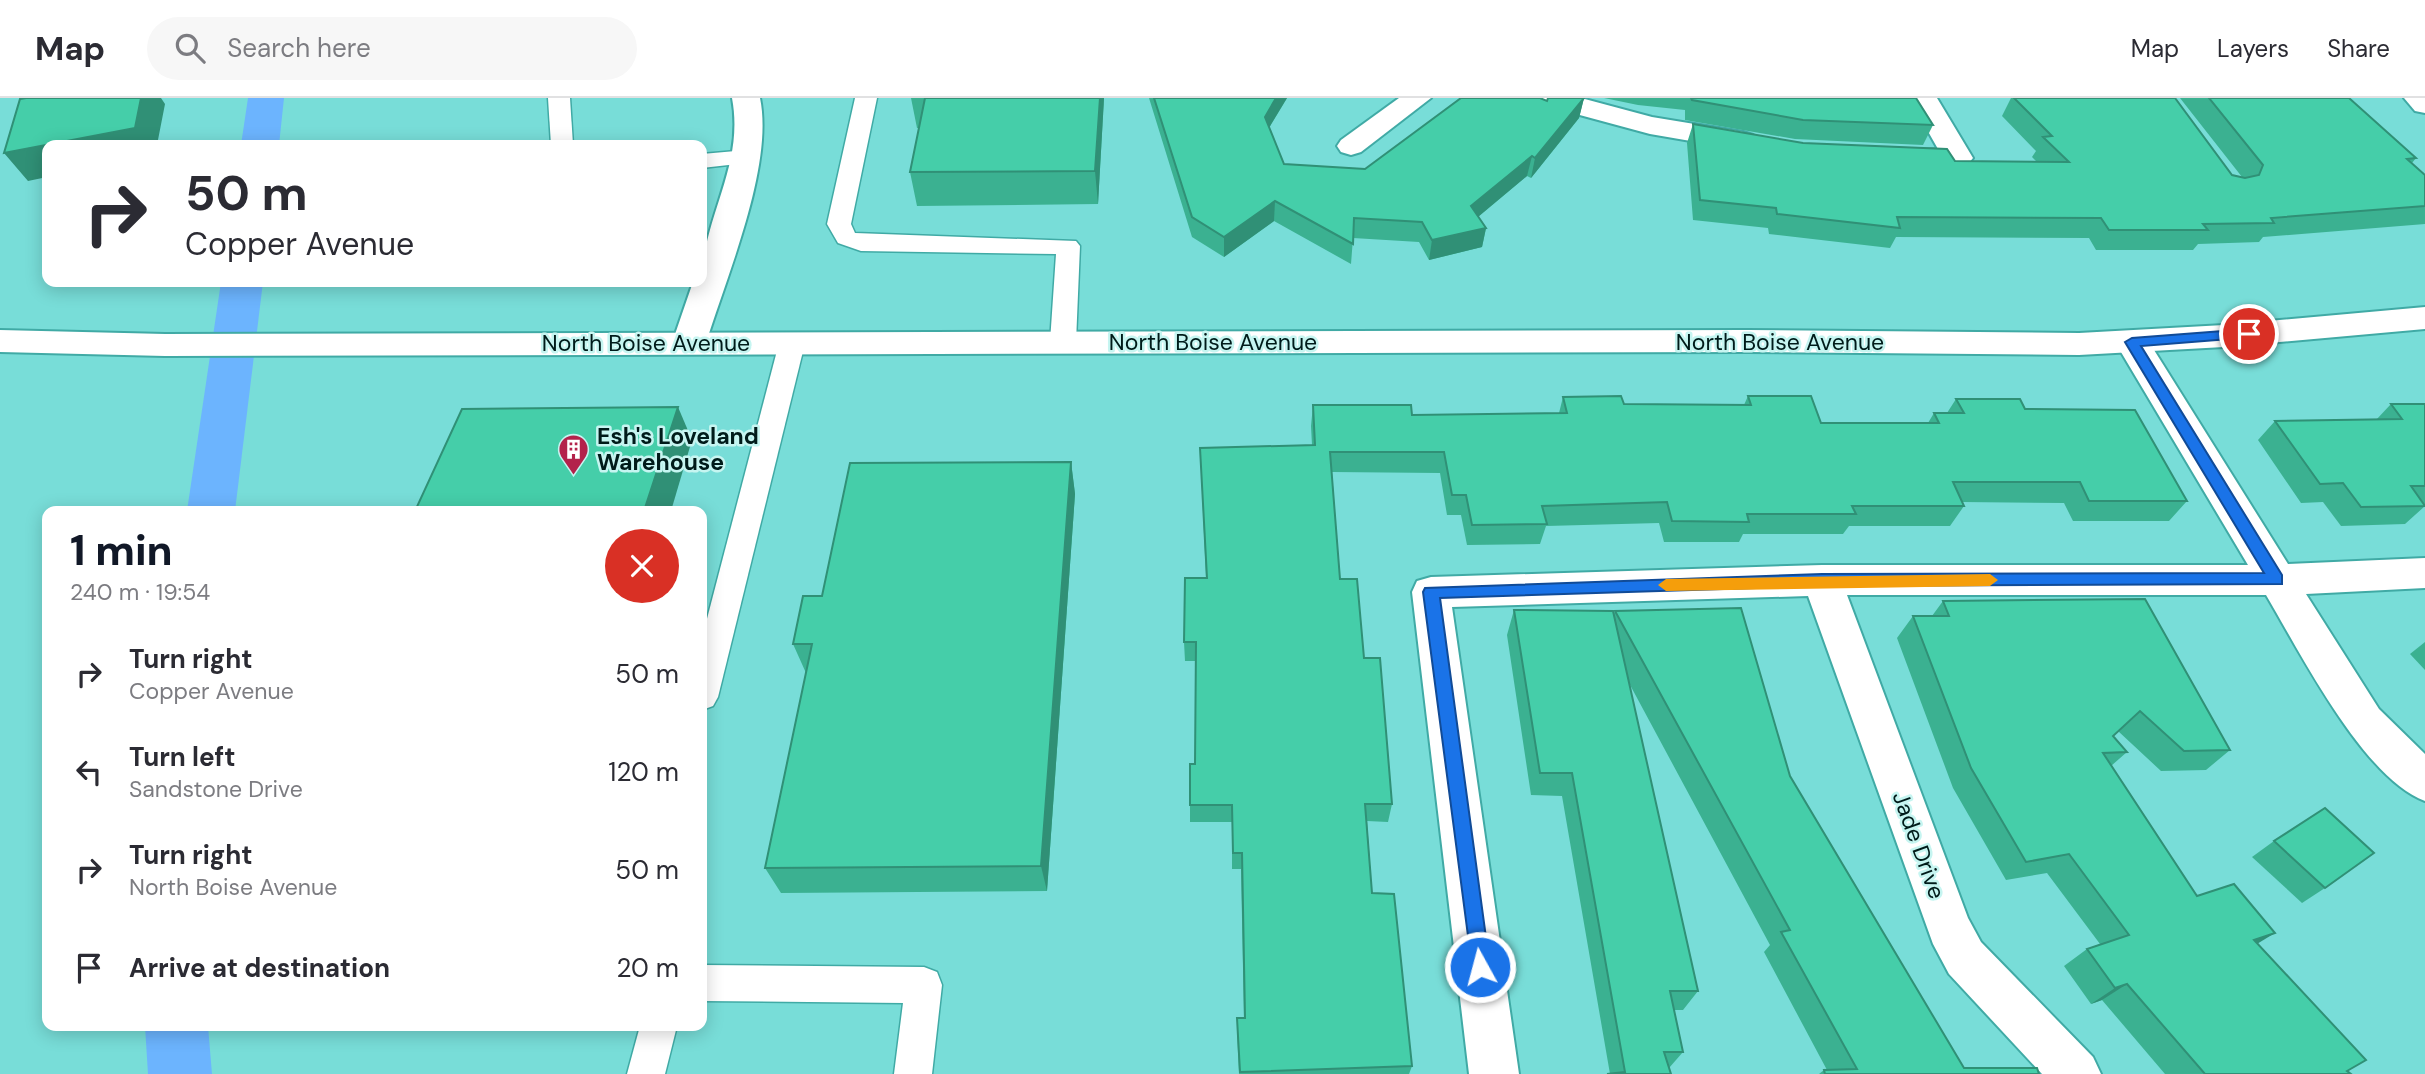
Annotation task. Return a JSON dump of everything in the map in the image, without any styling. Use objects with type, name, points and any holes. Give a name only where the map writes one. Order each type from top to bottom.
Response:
[{"type":"street","points":[[707,285],[747,157],[750,115],[746,98]]},
{"type":"street","points":[[1351,146],[1417,98]]},
{"type":"street","points":[[1549,98],[1650,125],[1768,146]]},
{"type":"street","points":[[1874,155],[1958,158],[1923,98]]},
{"type":"street","points":[[2418,98],[2425,106]]},
{"type":"street","points":[[689,343],[706,287]]},
{"type":"street","name":"North Boise Avenue","points":[[0,341],[165,345],[2132,342],[2425,318]]},
{"type":"street","points":[[2132,342],[2364,722],[2425,782]]},
{"type":"street","points":[[1494,1074],[1431,592],[1822,580],[2277,580],[2425,573]]},
{"type":"street","name":"Jade Drive","points":[[1822,580],[1950,929],[1965,958],[2076,1074]]},
{"type":"lane","points":[[559,98],[562,140]]},
{"type":"lane","points":[[746,98],[758,98]]},
{"type":"lane","points":[[866,98],[839,224],[846,238],[861,243],[1068,246],[1063,342]]},
{"type":"lane","points":[[707,161],[747,157]]},
{"type":"lane","points":[[707,677],[792,343]]},
{"type":"lane","points":[[707,983],[924,985],[914,1074]]},
{"type":"lane","points":[[646,1074],[658,1031]]},
{"type":"building","points":[[141,98],[135,128],[72,140],[42,140],[42,146],[4,153],[20,99]]},
{"type":"building","points":[[925,98],[1100,98],[1095,171],[910,172]]},
{"type":"building","points":[[1154,98],[1276,98],[1265,117],[1284,164],[1365,169],[1461,98],[1540,98],[1547,101],[1548,98],[1584,98],[1535,158],[1532,156],[1471,206],[1486,228],[1432,240],[1422,222],[1354,218],[1353,244],[1275,201],[1224,237],[1192,217]]},
{"type":"building","points":[[1691,98],[1916,98],[1933,125],[1803,120]]},
{"type":"building","points":[[2014,98],[2175,98],[2232,175],[2245,178],[2259,175],[2263,165],[2209,98],[2349,98],[2416,158],[2407,159],[2425,175],[2425,206],[2271,218],[2274,223],[2203,224],[2208,230],[2109,230],[2101,218],[1897,217],[1900,228],[1777,214],[1776,208],[1700,200],[1693,124],[1803,143],[1947,149],[1955,161],[2069,162],[2043,137],[2052,136]]},
{"type":"building","points":[[1621,396],[1624,404],[1751,405],[1748,396],[1811,396],[1821,423],[1939,423],[1934,413],[1964,413],[1956,399],[2020,399],[2025,409],[2135,410],[2187,501],[2089,501],[2080,482],[1953,482],[1964,506],[1852,506],[1856,514],[1747,514],[1749,522],[1672,521],[1667,502],[1542,506],[1547,524],[1472,525],[1466,495],[1452,495],[1444,452],[1330,452],[1340,579],[1357,579],[1364,658],[1380,658],[1392,804],[1365,804],[1372,893],[1394,894],[1412,1066],[1240,1072],[1237,1018],[1245,1018],[1242,853],[1233,853],[1232,805],[1190,805],[1190,764],[1195,764],[1196,642],[1184,642],[1185,578],[1207,578],[1200,448],[1315,445],[1313,405],[1411,405],[1412,415],[1567,413],[1563,397]]},
{"type":"building","points":[[2391,404],[2425,404],[2425,486],[2411,486],[2425,506],[2361,507],[2343,483],[2320,484],[2275,421],[2402,419]]},
{"type":"building","points":[[678,407],[646,506],[417,506],[462,409]]},
{"type":"building","points":[[1071,462],[1041,866],[765,868],[812,644],[793,644],[803,596],[822,596],[850,463]]},
{"type":"building","points":[[2145,599],[2230,750],[2184,751],[2140,711],[2113,736],[2127,752],[2103,753],[2197,896],[2234,884],[2275,933],[2254,940],[2366,1060],[2347,1071],[2351,1074],[2205,1074],[2127,984],[2115,988],[2087,949],[2129,935],[2069,854],[2026,862],[1971,768],[1913,616],[1949,616],[1943,601]]},
{"type":"building","points":[[1741,608],[1790,776],[1964,1068],[2037,1068],[2039,1074],[1825,1074],[1824,1070],[1857,1069],[1781,932],[1790,930],[1615,611]]},
{"type":"building","points":[[1514,610],[1613,611],[1698,991],[1670,991],[1683,1052],[1664,1052],[1671,1074],[1607,1074],[1625,1072],[1572,773],[1540,773]]},
{"type":"building","points":[[2325,808],[2374,853],[2325,888],[2274,841]]},
{"type":"waterway","points":[[261,140],[266,98]]},
{"type":"waterway","points":[[212,506],[241,287]]},
{"type":"waterway","points":[[177,1031],[180,1074]]},
{"type":"slow traffic","points":[[1666,585],[1822,580],[1990,580]]},
{"type":"place","name":"Esh's Loveland Warehouse","points":[[574,476]]},
{"type":"route","points":[[1480,967],[1431,592],[1822,580],[2277,580],[2132,342],[2249,334]]}]
